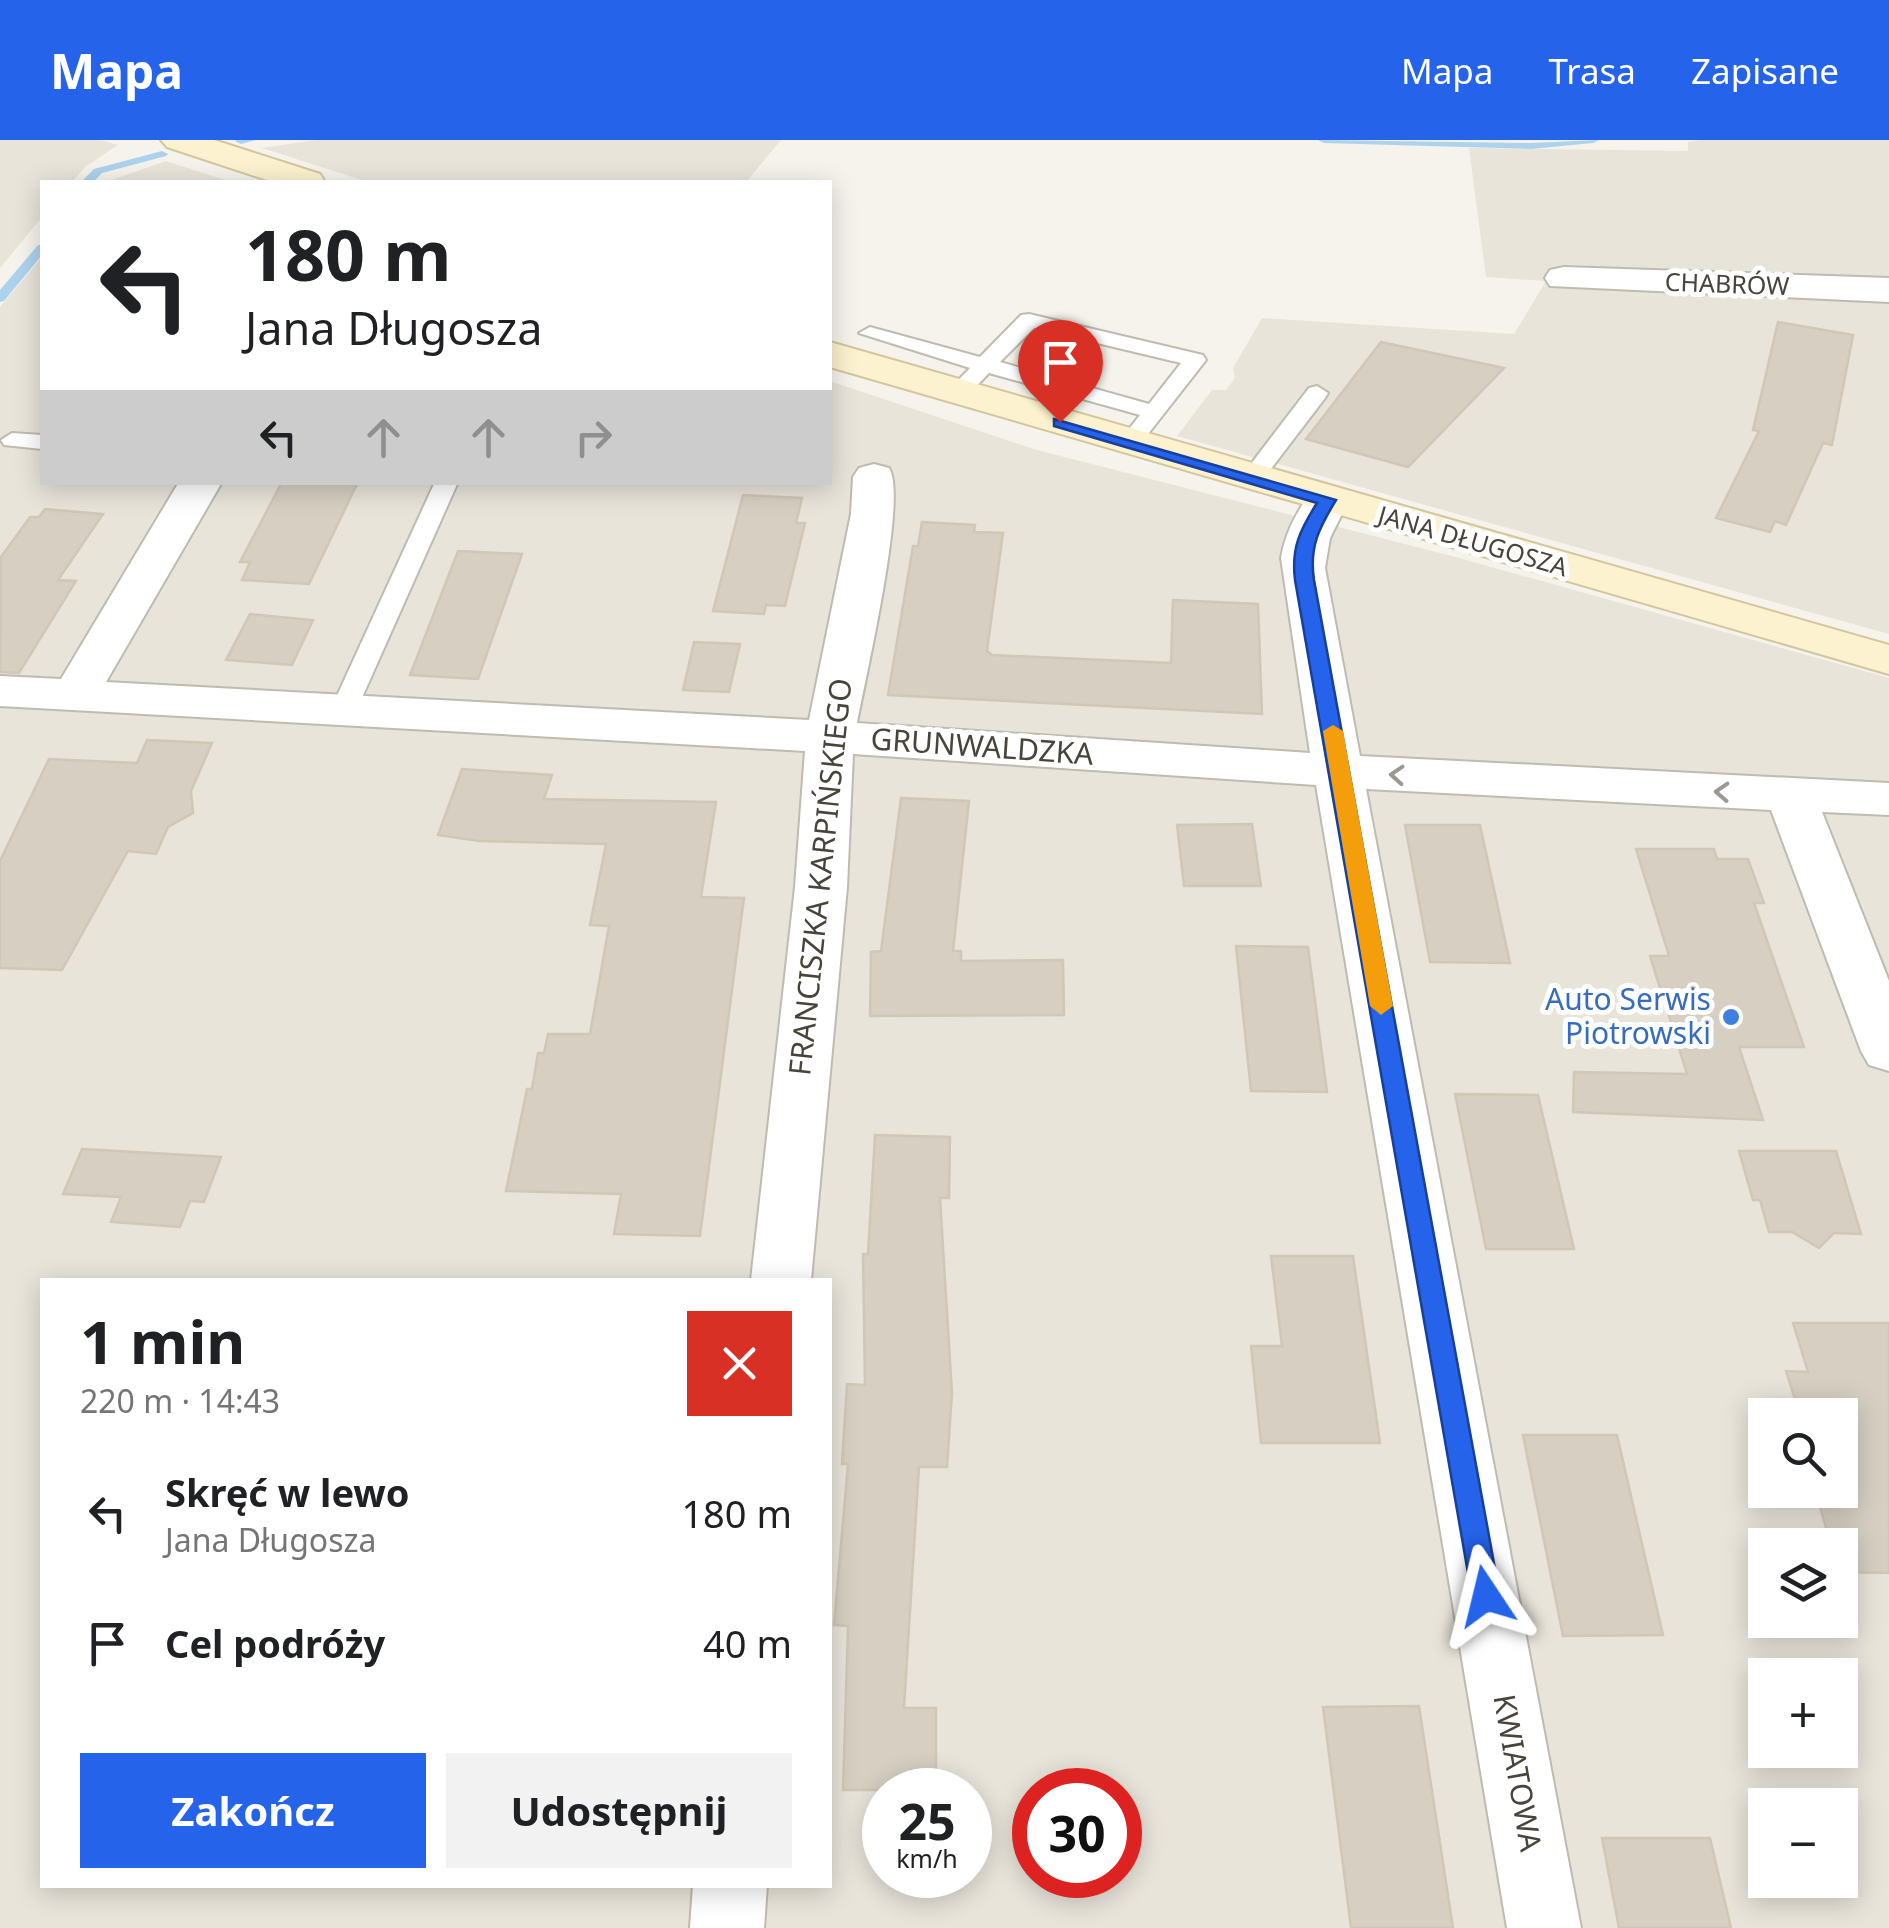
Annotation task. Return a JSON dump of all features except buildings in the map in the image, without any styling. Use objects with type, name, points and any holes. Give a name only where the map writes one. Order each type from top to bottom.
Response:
[{"type":"street","points":[[179,140],[301,180]]},
{"type":"street","name":"CHABRÓW","points":[[1564,278],[1889,290]]},
{"type":"street","name":"JANA DŁUGOSZA","points":[[832,354],[970,378],[1142,427],[1252,478],[1888,657]]},
{"type":"street","name":"FRANCISZKA KARPIŃSKIEGO","points":[[781,1278],[821,887],[830,737],[873,514],[874,477]]},
{"type":"street","points":[[75,695],[199,485]]},
{"type":"street","name":"KWIATOWA","points":[[1327,500],[1309,530],[1301,555],[1544,1928]]},
{"type":"street","name":"GRUNWALDZKA","points":[[6,702],[75,695],[830,737],[1340,771],[1889,799]]},
{"type":"street","points":[[1791,796],[1889,1051]]},
{"type":"street","points":[[727,1928],[730,1888]]},
{"type":"lane","points":[[870,333],[970,378],[1029,320],[1195,360],[1142,427]]},
{"type":"lane","points":[[1252,478],[1316,393]]},
{"type":"lane","points":[[12,440],[40,442]]},
{"type":"lane","points":[[343,711],[446,485]]},
{"type":"shaded area","points":[[0,140],[100,140],[118,145],[85,167],[74,180],[40,180],[40,219],[0,268]]},
{"type":"shaded area","points":[[316,140],[781,140],[748,180],[362,180],[262,148]]},
{"type":"shaded area","points":[[1889,140],[1889,634],[1177,436],[1212,390],[1226,390],[1235,378],[1233,368],[1262,318],[1514,334],[1546,281],[1486,277],[1469,148],[1688,151],[1688,142]]},
{"type":"shaded area","points":[[166,161],[225,180],[112,180]]},
{"type":"shaded area","points":[[40,259],[40,485],[832,485],[832,382],[1037,450],[1452,556],[1889,678],[1889,1928],[0,1928],[0,307]]},
{"type":"waterway","points":[[241,141],[250,140]]},
{"type":"waterway","points":[[1324,140],[1531,146],[1593,140]]},
{"type":"waterway","points":[[89,180],[98,171],[162,154]]},
{"type":"waterway","points":[[0,298],[40,250]]},
{"type":"slow traffic","points":[[1333,731],[1381,1006]]},
{"type":"place","name":"Auto Serwis Piotrowski","points":[[1731,1017]]},
{"type":"route","points":[[1060,422],[1327,500],[1309,530],[1301,555],[1304,580],[1486,1596]]}]
